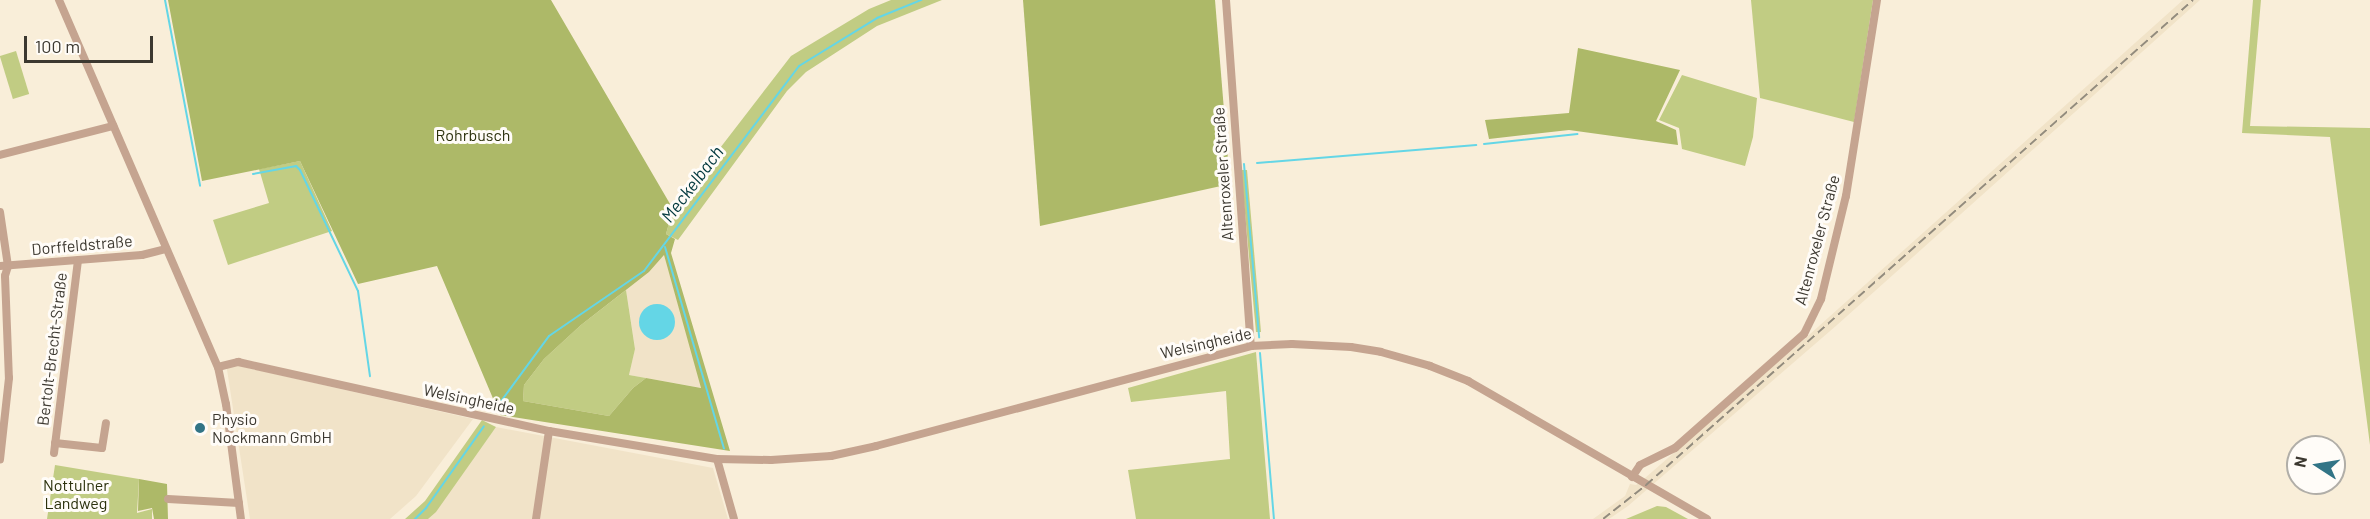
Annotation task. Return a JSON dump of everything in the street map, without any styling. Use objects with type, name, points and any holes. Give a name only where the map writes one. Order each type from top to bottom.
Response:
[{"type":"street","points":[[59,0],[218,368],[226,404],[241,519]]},
{"type":"street","name":"Altenroxeler Straße","points":[[1226,0],[1251,346]]},
{"type":"street","name":"Altenroxeler Straße","points":[[1632,477],[1647,460],[1675,448],[1804,334],[1821,299],[1846,196],[1877,0]]},
{"type":"street","points":[[0,155],[113,126]]},
{"type":"street","points":[[0,212],[5,276],[5,377],[0,460]]},
{"type":"street","name":"Dorffeldstraße","points":[[4,266],[148,254],[166,249]]},
{"type":"street","name":"Bertolt-Brecht-Straße","points":[[54,453],[78,260]]},
{"type":"street","name":"Welsingheide","points":[[218,368],[238,362],[549,431],[717,459],[771,460],[831,456],[1251,346],[1292,344],[1351,347],[1381,352],[1430,366],[1468,381],[1707,519]]},
{"type":"street","name":"Bertolt-Brecht-Straße","points":[[55,442],[102,448],[106,423]]},
{"type":"street","points":[[536,519],[549,431]]},
{"type":"street","points":[[717,459],[734,519]]},
{"type":"street","points":[[168,499],[238,503]]},
{"type":"shaded area","points":[[2183,0],[2200,0],[1837,325],[1628,506],[1609,519],[1593,519],[1625,496],[1630,484],[1636,485],[1645,478],[1809,335]]},
{"type":"shaded area","points":[[664,255],[702,388],[629,375],[635,348],[626,290],[649,272]]},
{"type":"shaded area","points":[[226,363],[473,419],[416,496],[390,519],[250,519]]},
{"type":"shaded area","points":[[496,427],[713,468],[728,519],[428,519]]},
{"type":"green space","name":"Rohrbusch","points":[[168,0],[551,0],[673,209],[666,234],[675,239],[671,253],[730,451],[500,415],[437,266],[358,284],[300,161],[202,181]],"holes":[[[664,255],[701,388],[646,378],[633,388],[609,416],[523,401],[524,385],[544,359],[581,325],[649,272]]]},
{"type":"green space","points":[[891,0],[942,0],[877,26],[806,72],[787,91],[678,240],[666,234],[673,209],[791,56],[869,9]]},
{"type":"green space","points":[[1023,0],[1215,0],[1230,184],[1040,226]]},
{"type":"green space","points":[[1751,0],[1873,0],[1854,122],[1760,98]]},
{"type":"green space","points":[[2253,0],[2261,0],[2250,126],[2370,128],[2370,445],[2330,137],[2242,133]]},
{"type":"green space","points":[[1578,48],[1680,70],[1656,121],[1676,130],[1678,145],[1569,130],[1489,139],[1485,120],[1569,113]]},
{"type":"green space","points":[[16,51],[29,94],[13,99],[0,56]]},
{"type":"green space","points":[[1682,75],[1757,98],[1753,137],[1745,166],[1682,149],[1679,128],[1659,120]]},
{"type":"green space","points":[[300,161],[332,231],[228,265],[213,220],[269,203],[259,169]]},
{"type":"green space","points":[[1241,170],[1247,170],[1261,332],[1256,332]]},
{"type":"green space","points":[[626,290],[635,349],[629,375],[646,378],[633,388],[609,416],[523,401],[524,385],[544,359],[581,325]]},
{"type":"green space","points":[[1256,352],[1270,519],[1136,519],[1128,470],[1230,459],[1226,391],[1131,402],[1128,388]]},
{"type":"green space","points":[[482,420],[496,427],[436,512],[428,519],[405,519],[425,501]]},
{"type":"green space","name":"Nottulner Landweg","points":[[55,465],[139,479],[137,513],[152,509],[152,519],[47,519]]},
{"type":"green space","points":[[139,479],[167,484],[168,519],[154,519],[152,508],[138,511]]},
{"type":"green space","points":[[1657,506],[1666,507],[1688,519],[1626,519]]},
{"type":"water","points":[[657,304],[670,309],[675,322],[670,335],[657,340],[644,335],[639,322],[644,309]]},
{"type":"waterway","points":[[165,0],[200,186]]},
{"type":"waterway","name":"Meckelbach","points":[[499,404],[549,336],[644,271],[799,66],[877,18],[921,0]]},
{"type":"waterway","points":[[1484,144],[1577,134]]},
{"type":"waterway","points":[[1257,163],[1476,145]]},
{"type":"waterway","points":[[1244,164],[1259,337]]},
{"type":"waterway","points":[[253,174],[296,166],[300,170],[358,291],[370,376]]},
{"type":"waterway","points":[[665,247],[724,449]]},
{"type":"waterway","points":[[1260,353],[1274,519]]},
{"type":"waterway","name":"Meckelbach","points":[[415,519],[426,508],[484,426]]},
{"type":"railway","points":[[1603,519],[1646,485],[2193,0]]},
{"type":"place","name":"Physio Nockmann GmbH","points":[[200,428]]}]
